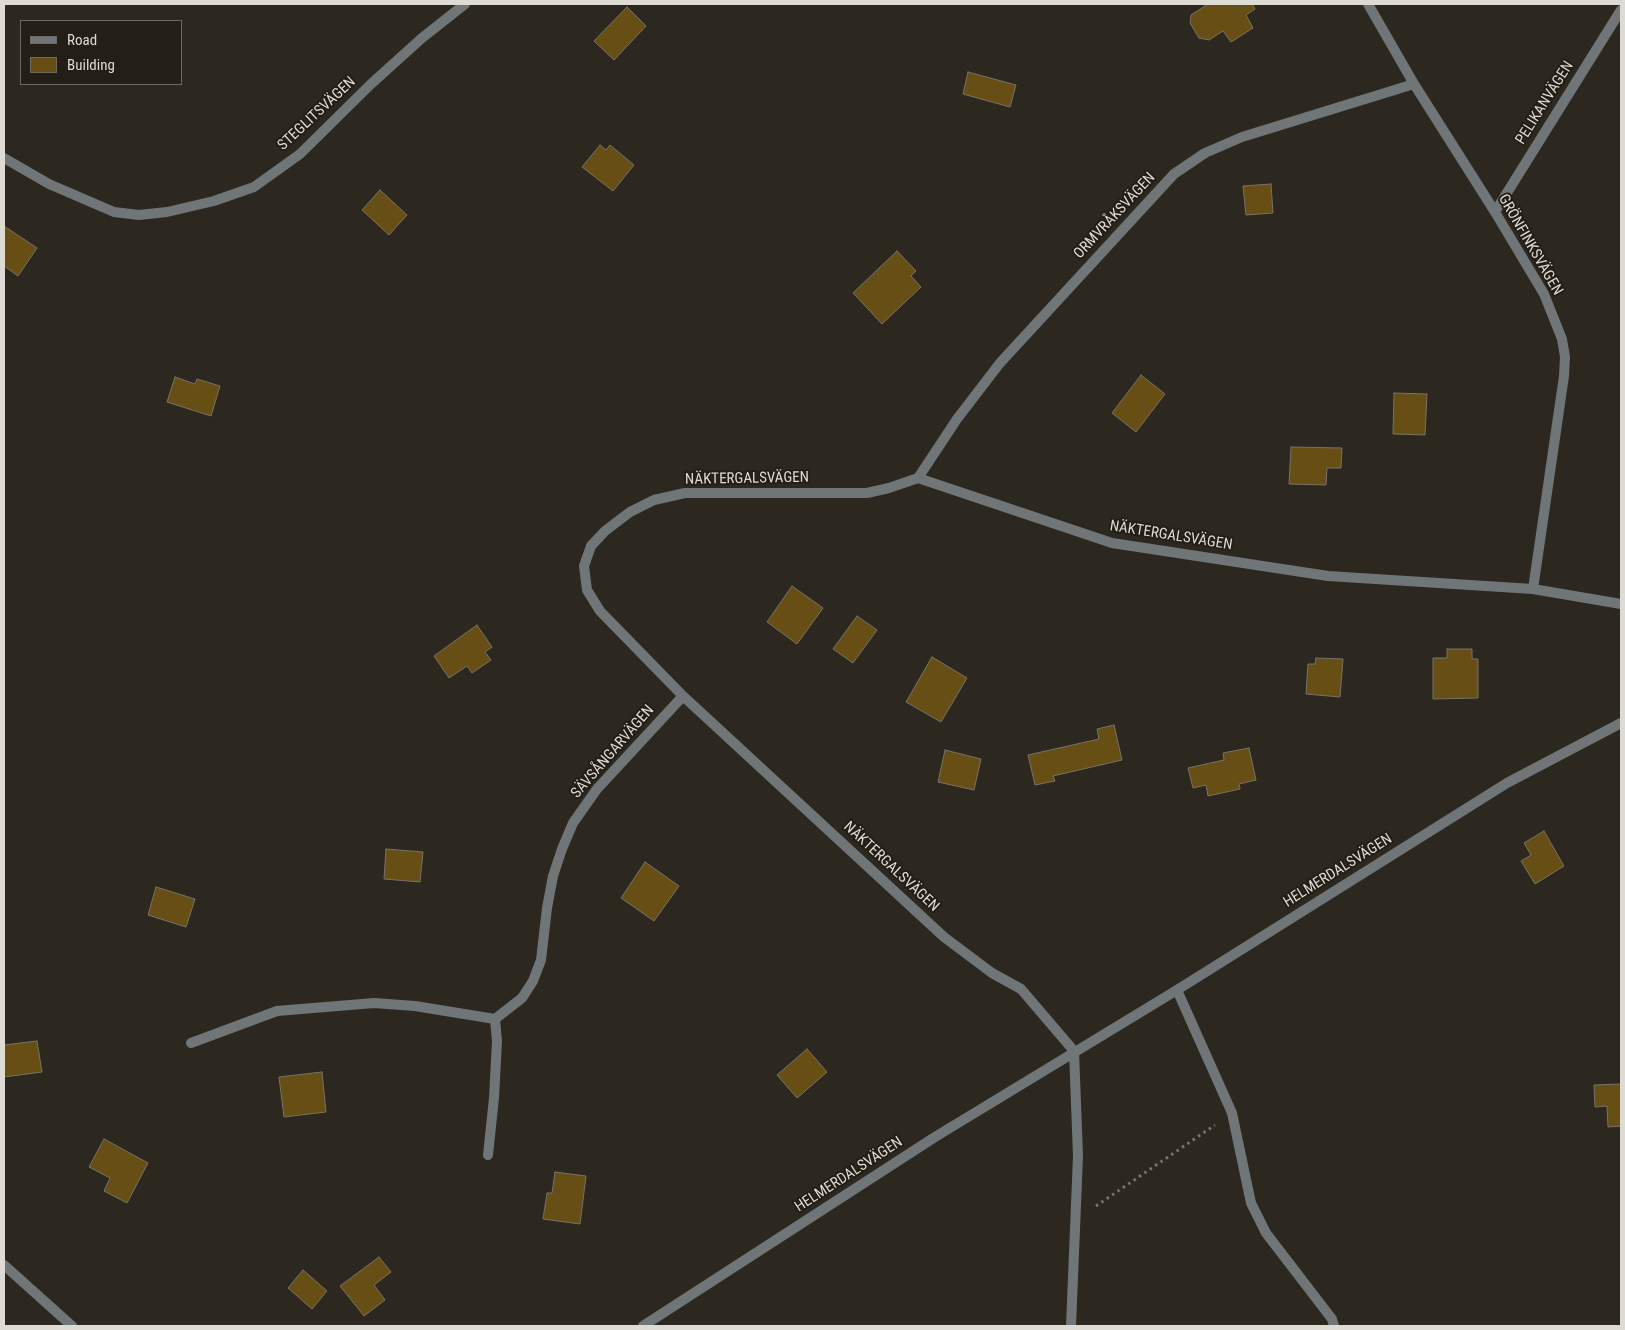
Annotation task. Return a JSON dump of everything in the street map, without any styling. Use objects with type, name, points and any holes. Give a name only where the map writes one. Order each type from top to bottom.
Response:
[{"type":"street","name":"STEGLITSVÄGEN","points":[[4,158],[49,184],[114,212],[140,215],[167,212],[254,188],[300,154],[371,84],[422,38],[465,4]]},
{"type":"street","name":"GRÖNFINKSVÄGEN","points":[[1368,4],[1414,84],[1544,294],[1562,339],[1565,357],[1564,376],[1533,590]]},
{"type":"street","name":"PELIKANVÄGEN","points":[[1495,212],[1621,10]]},
{"type":"street","name":"ORMVRÅKSVÄGEN","points":[[918,478],[957,419],[1000,363],[1174,174],[1205,153],[1242,137],[1414,84]]},
{"type":"street","name":"NÄKTERGALSVÄGEN","points":[[1074,1051],[1021,989],[992,972],[944,937],[683,696],[600,611],[587,590],[584,566],[591,546],[604,531],[630,512],[654,500],[685,493],[867,493],[918,478],[1112,543],[1328,576],[1533,590],[1621,604]]},
{"type":"street","name":"SÄVSÅNGARVÄGEN","points":[[495,1019],[522,998],[533,981],[541,960],[553,876],[562,849],[574,824],[597,789],[683,696]]},
{"type":"street","name":"HELMERDALSVÄGEN","points":[[643,1326],[935,1137],[1177,990],[1507,783],[1621,723]]},
{"type":"street","points":[[1177,990],[1232,1114],[1251,1203],[1266,1233],[1332,1319],[1334,1326]]},
{"type":"street","points":[[191,1043],[278,1011],[374,1003],[415,1006],[495,1019],[497,1041],[495,1089],[488,1155]]},
{"type":"street","points":[[1071,1326],[1078,1156],[1074,1051]]},
{"type":"street","points":[[4,1264],[72,1326]]},
{"type":"path","points":[[1075,1221],[1232,1114]]},
{"type":"building","points":[[1208,4],[1252,4],[1255,9],[1246,15],[1253,28],[1231,42],[1223,31],[1209,40],[1199,38],[1190,23],[1191,15]]},
{"type":"building","points":[[627,7],[646,26],[614,60],[594,41]]},
{"type":"building","points":[[968,72],[1016,85],[1010,107],[963,94]]},
{"type":"building","points":[[600,145],[606,150],[610,145],[634,165],[613,191],[582,167]]},
{"type":"building","points":[[1271,184],[1273,213],[1246,215],[1243,186]]},
{"type":"building","points":[[380,190],[407,215],[389,235],[362,210]]},
{"type":"building","points":[[4,226],[37,248],[18,276],[4,266]]},
{"type":"building","points":[[897,251],[916,271],[911,276],[921,287],[882,324],[853,293]]},
{"type":"building","points":[[1141,375],[1165,394],[1136,432],[1112,413]]},
{"type":"building","points":[[175,377],[195,384],[197,379],[220,386],[211,416],[167,402]]},
{"type":"building","points":[[1394,393],[1427,394],[1425,435],[1393,434]]},
{"type":"building","points":[[1291,447],[1342,448],[1341,468],[1327,468],[1326,485],[1289,484]]},
{"type":"building","points":[[792,586],[823,608],[797,644],[767,622]]},
{"type":"building","points":[[857,616],[877,630],[853,663],[833,649]]},
{"type":"building","points":[[477,625],[492,647],[485,652],[491,660],[472,673],[467,666],[449,678],[434,656]]},
{"type":"building","points":[[1447,649],[1472,649],[1472,659],[1478,659],[1478,698],[1433,699],[1433,658],[1447,658]]},
{"type":"building","points":[[932,657],[967,678],[941,722],[906,702]]},
{"type":"building","points":[[1316,658],[1343,659],[1340,697],[1306,694],[1308,664],[1315,664]]},
{"type":"building","points":[[1114,725],[1122,760],[1053,776],[1055,781],[1035,785],[1028,755],[1099,739],[1097,729]]},
{"type":"building","points":[[1249,748],[1256,780],[1239,784],[1240,789],[1208,796],[1206,785],[1193,788],[1188,768],[1224,760],[1223,753]]},
{"type":"building","points":[[945,750],[981,759],[974,790],[938,782]]},
{"type":"building","points":[[1544,831],[1564,866],[1535,884],[1521,861],[1531,855],[1524,843]]},
{"type":"building","points":[[386,849],[423,852],[420,882],[384,879]]},
{"type":"building","points":[[645,862],[679,886],[654,921],[621,898]]},
{"type":"building","points":[[156,887],[195,899],[186,927],[148,915]]},
{"type":"building","points":[[37,1041],[42,1072],[4,1077],[4,1045]]},
{"type":"building","points":[[807,1049],[827,1072],[797,1098],[777,1075]]},
{"type":"building","points":[[322,1072],[326,1112],[284,1117],[279,1077]]},
{"type":"building","points":[[1621,1084],[1621,1126],[1608,1127],[1607,1106],[1595,1107],[1594,1085]]},
{"type":"building","points":[[104,1139],[148,1163],[127,1203],[104,1191],[110,1178],[89,1167]]},
{"type":"building","points":[[555,1172],[586,1176],[580,1224],[543,1219],[547,1193],[552,1193]]},
{"type":"building","points":[[379,1257],[391,1272],[374,1285],[385,1300],[364,1316],[340,1286]]},
{"type":"building","points":[[303,1270],[327,1291],[312,1309],[288,1288]]}]
